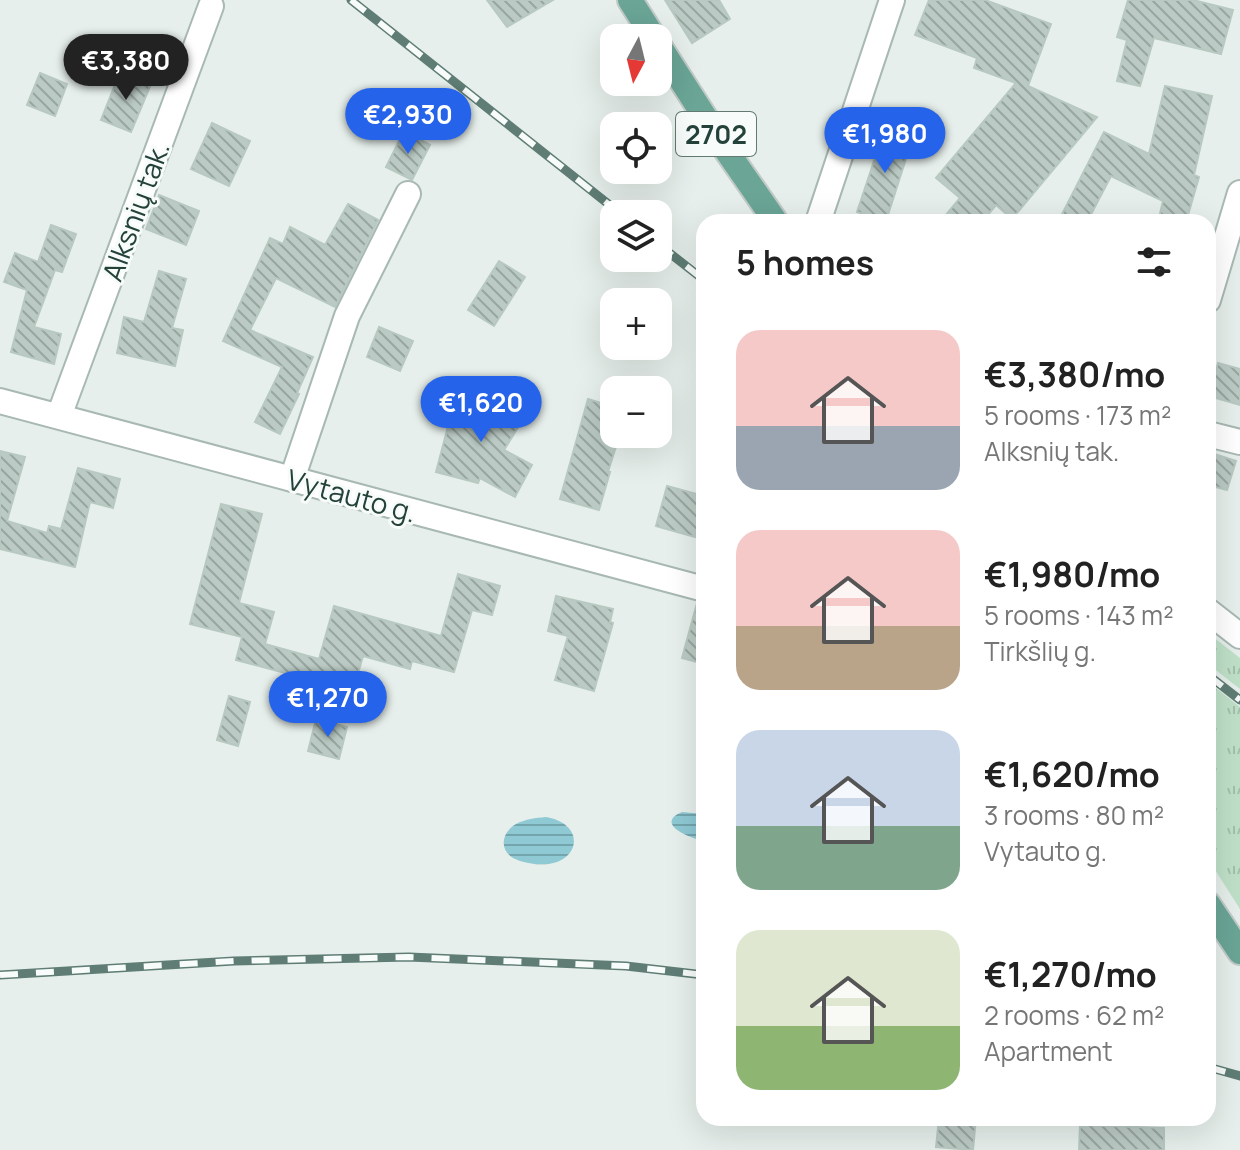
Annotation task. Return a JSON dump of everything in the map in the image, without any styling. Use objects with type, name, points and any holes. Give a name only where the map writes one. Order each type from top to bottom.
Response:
[{"type":"main road","points":[[630,0],[645,24]]},
{"type":"main road","name":"2702","points":[[672,66],[770,214]]},
{"type":"main road","points":[[1216,916],[1240,952]]},
{"type":"street","points":[[821,214],[892,0]]},
{"type":"street","name":"Alksnių tak.","points":[[59,416],[211,6]]},
{"type":"street","points":[[1216,273],[1240,193]]},
{"type":"street","points":[[292,479],[347,316],[408,194]]},
{"type":"street","name":"Vytauto g.","points":[[0,401],[696,587]]},
{"type":"street","points":[[1216,436],[1240,442]]},
{"type":"street","points":[[1216,617],[1240,636]]},
{"type":"green space","points":[[1216,639],[1240,658],[1240,689],[1216,670]]},
{"type":"green space","points":[[1216,688],[1240,707],[1240,909],[1216,872]]},
{"type":"water","points":[[682,812],[696,813],[696,839],[673,826],[674,817]]},
{"type":"water","points":[[546,817],[561,822],[570,830],[574,839],[566,857],[540,864],[520,861],[508,854],[504,839],[510,829],[523,821]]},
{"type":"building","points":[[487,0],[553,0],[507,27]]},
{"type":"building","points":[[665,0],[719,0],[730,19],[692,43]]},
{"type":"building","points":[[929,0],[985,0],[1051,24],[1028,86],[1097,117],[1016,214],[1006,214],[996,205],[989,214],[947,214],[960,198],[936,178],[1016,83],[974,68],[977,58],[915,35]]},
{"type":"building","points":[[1128,0],[1193,0],[1233,10],[1221,54],[1154,38],[1140,86],[1117,81],[1127,40],[1117,37]]},
{"type":"building","points":[[120,72],[151,84],[131,132],[101,120]]},
{"type":"building","points":[[40,73],[67,84],[55,116],[27,105]]},
{"type":"building","points":[[1165,86],[1212,96],[1194,175],[1199,177],[1188,214],[1160,214],[1163,201],[1111,176],[1091,214],[1062,214],[1104,132],[1149,154]]},
{"type":"building","points":[[212,123],[250,141],[229,186],[191,169]]},
{"type":"building","points":[[885,128],[913,137],[888,214],[857,212]]},
{"type":"building","points":[[404,131],[430,145],[412,180],[386,167]]},
{"type":"building","points":[[159,195],[199,211],[186,245],[146,229]]},
{"type":"building","points":[[348,204],[378,220],[335,307],[276,278],[250,330],[313,357],[280,434],[255,422],[282,367],[223,341],[270,238],[283,244],[290,227],[325,245]]},
{"type":"building","points":[[51,225],[76,234],[62,272],[55,270],[34,327],[61,334],[54,364],[11,352],[27,290],[4,282],[15,253],[38,262]]},
{"type":"building","points":[[499,261],[525,277],[494,326],[468,310]]},
{"type":"building","points":[[159,271],[186,279],[172,328],[183,330],[175,366],[117,353],[124,317],[144,322]]},
{"type":"building","points":[[379,327],[413,341],[400,371],[367,357]]},
{"type":"building","points":[[1218,363],[1240,369],[1240,405],[1216,398]]},
{"type":"building","points":[[462,383],[491,398],[487,404],[520,424],[504,450],[532,465],[515,497],[480,478],[478,483],[436,472],[452,411],[448,409]]},
{"type":"building","points":[[588,399],[600,403],[600,448],[616,448],[599,510],[560,499]]},
{"type":"building","points":[[0,451],[25,457],[7,521],[47,533],[49,526],[61,529],[78,468],[120,479],[113,508],[90,502],[75,567],[0,549]]},
{"type":"building","points":[[1216,455],[1236,461],[1227,490],[1216,487]]},
{"type":"building","points":[[667,486],[696,494],[695,537],[656,526]]},
{"type":"building","points":[[221,504],[262,514],[239,603],[274,612],[265,644],[319,659],[334,606],[441,636],[458,574],[500,586],[492,615],[472,610],[454,672],[412,661],[410,669],[363,656],[353,691],[236,660],[242,637],[190,624]]},
{"type":"building","points":[[556,596],[613,609],[610,622],[613,623],[594,691],[555,680],[568,636],[548,631]]},
{"type":"building","points":[[696,607],[696,662],[682,658]]},
{"type":"building","points":[[229,696],[250,702],[238,746],[217,740]]},
{"type":"building","points":[[316,719],[347,727],[339,759],[308,751]]},
{"type":"building","points":[[938,1126],[975,1126],[973,1150],[936,1147]]},
{"type":"building","points":[[1080,1126],[1164,1128],[1164,1150],[1079,1150]]},
{"type":"railway","points":[[351,0],[603,200]]},
{"type":"railway","points":[[672,255],[696,274]]},
{"type":"railway","points":[[1216,681],[1240,700]]},
{"type":"railway","points":[[0,975],[234,961],[409,957],[626,966],[696,974]]},
{"type":"railway","points":[[1216,1069],[1240,1076]]}]
